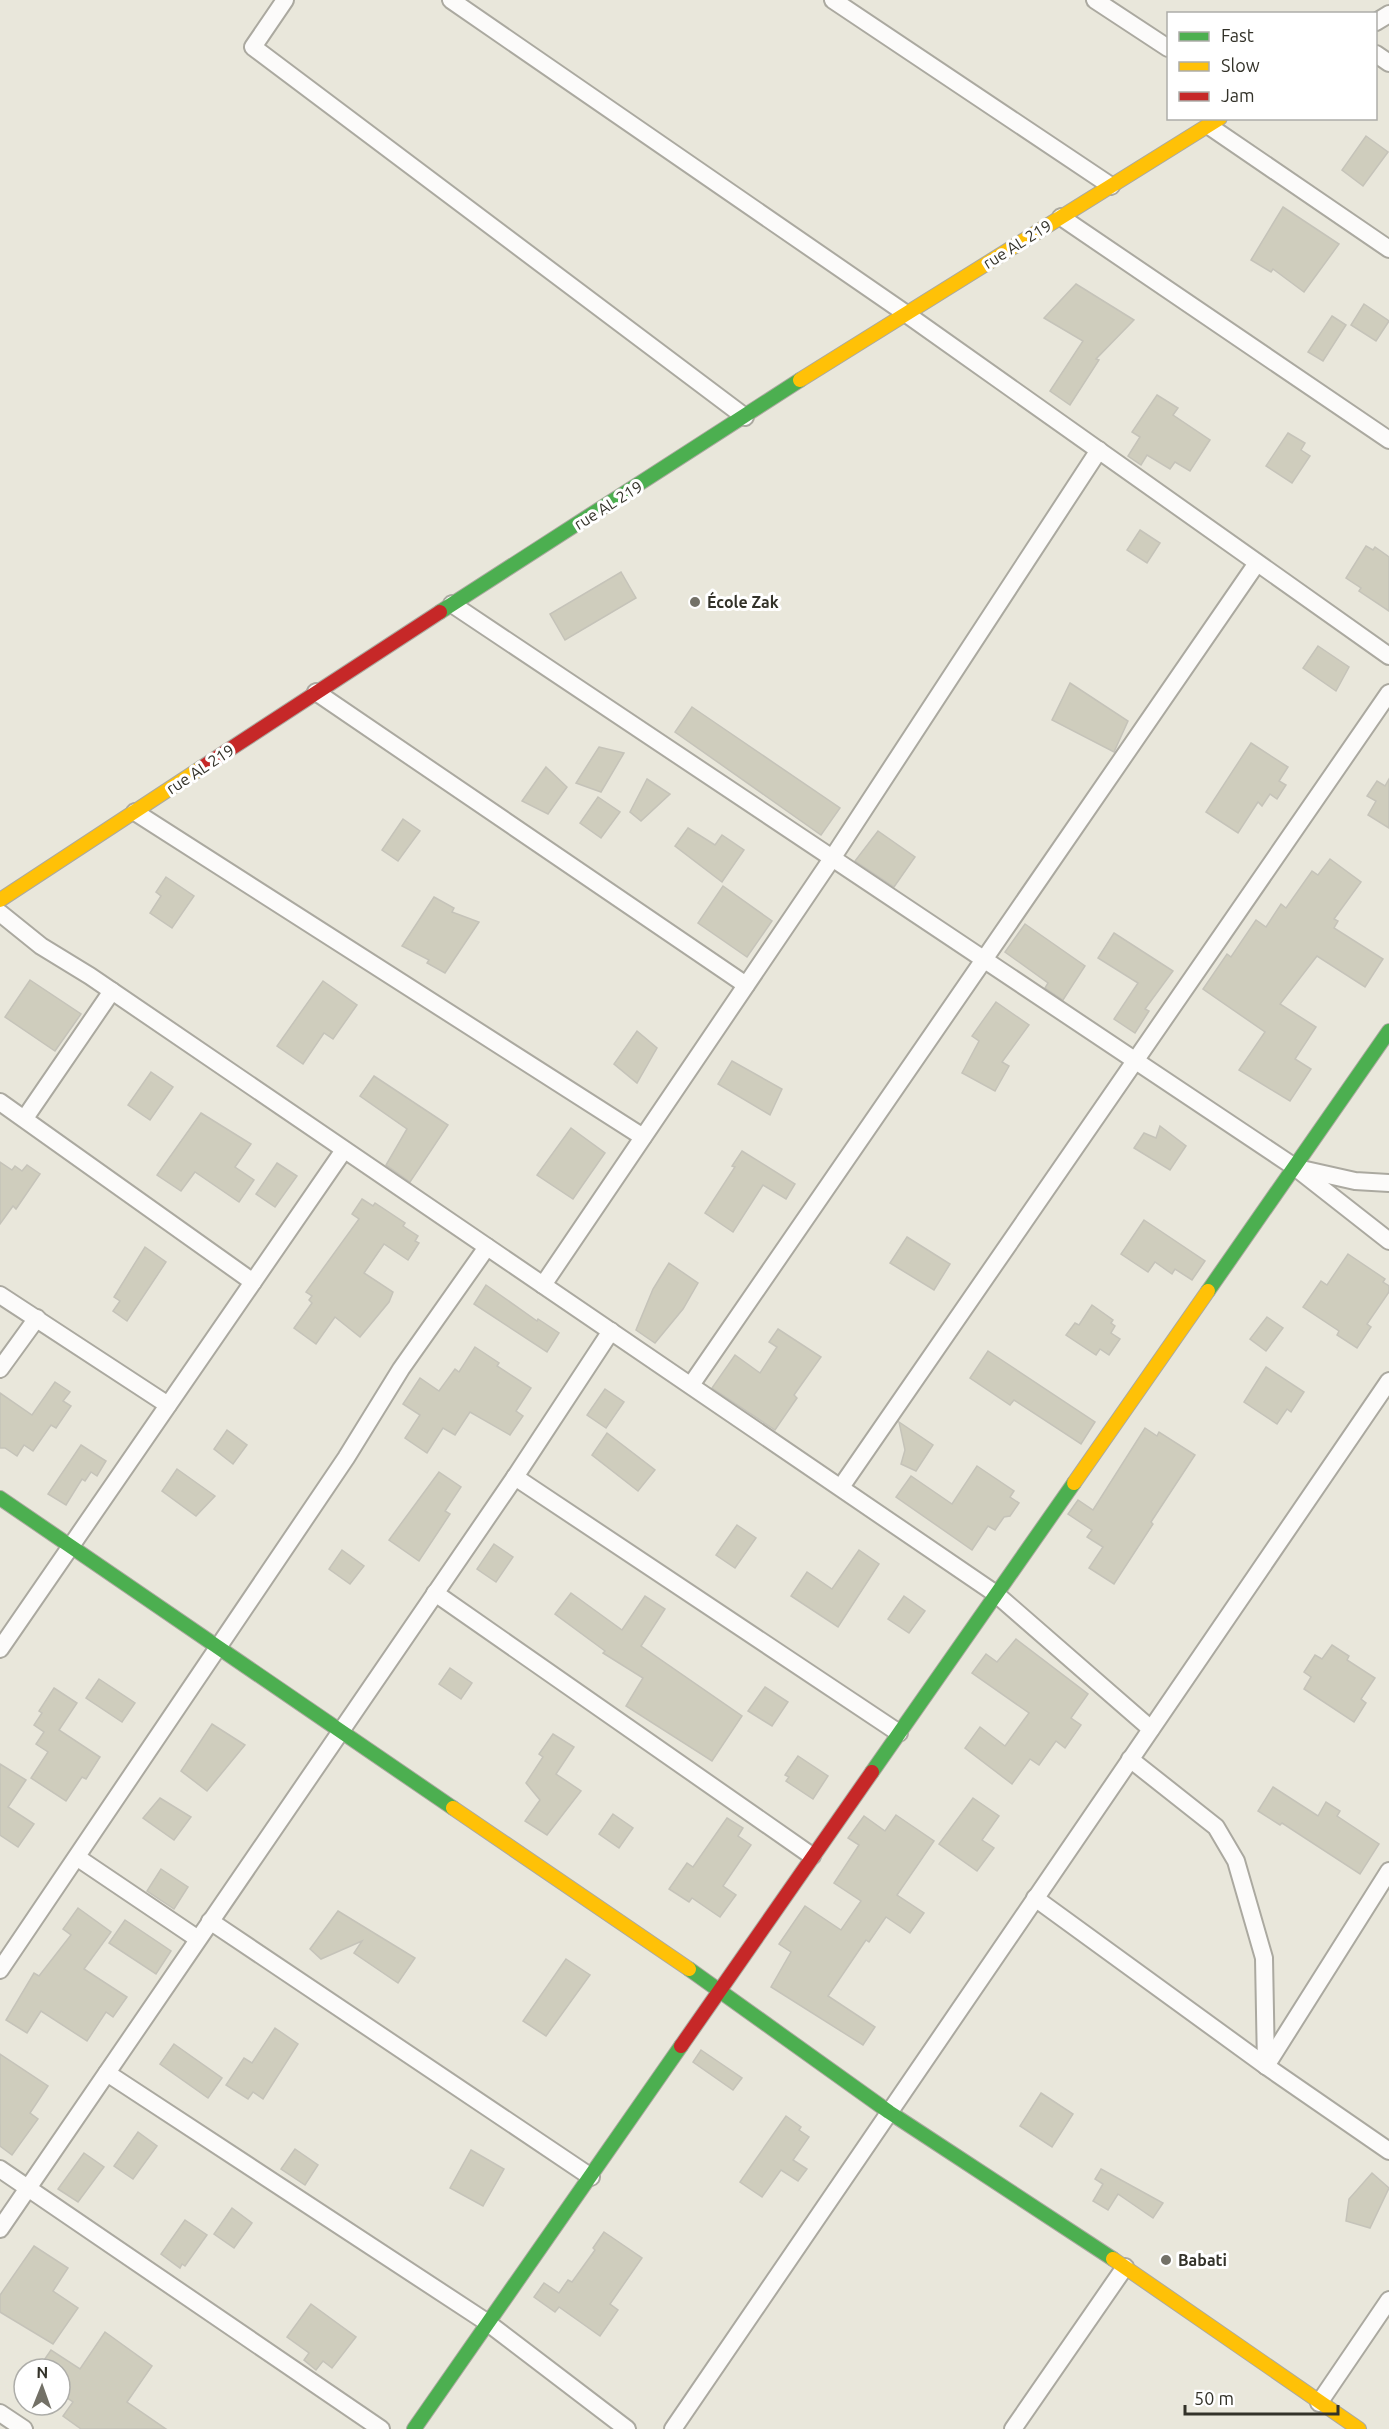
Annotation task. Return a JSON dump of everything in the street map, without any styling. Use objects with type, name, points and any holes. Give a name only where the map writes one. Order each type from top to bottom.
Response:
[{"type":"street","points":[[285,0],[253,47],[745,417]]},
{"type":"street","points":[[451,0],[906,313],[1389,656]]},
{"type":"street","points":[[1095,0],[1167,47]]},
{"type":"street","points":[[841,2],[1111,186]]},
{"type":"street","points":[[1214,122],[1389,249]]},
{"type":"street","name":"rue AL 219","points":[[0,900],[316,692],[906,313],[1214,122]]},
{"type":"street","points":[[1061,217],[1389,440]]},
{"type":"street","points":[[543,1285],[833,857],[1099,450]]},
{"type":"street","points":[[691,1385],[1257,563]]},
{"type":"street","points":[[452,604],[1296,1168],[1389,1241]]},
{"type":"street","points":[[316,692],[746,986]]},
{"type":"street","points":[[841,1487],[1389,693]]},
{"type":"street","points":[[135,812],[643,1137]]},
{"type":"street","points":[[0,913],[41,946],[112,991],[996,1594],[1151,1729]]},
{"type":"street","points":[[25,1118],[112,991]]},
{"type":"street","points":[[414,2429],[591,2177],[718,1989],[1296,1168],[1389,1031]]},
{"type":"street","points":[[0,1102],[253,1282]]},
{"type":"street","points":[[0,1650],[345,1150]]},
{"type":"street","points":[[1296,1168],[1355,1180],[1389,1183]]},
{"type":"street","points":[[0,1970],[78,1858],[346,1458],[401,1369],[487,1247]]},
{"type":"street","points":[[0,1295],[168,1405]]},
{"type":"street","points":[[0,1369],[37,1318]]},
{"type":"street","points":[[0,2229],[515,1477],[611,1331]]},
{"type":"street","points":[[673,2429],[1389,1380]]},
{"type":"street","points":[[515,1477],[899,1733]]},
{"type":"street","points":[[0,1498],[718,1989],[889,2112],[1125,2267],[1359,2429]]},
{"type":"street","points":[[435,1593],[812,1856]]},
{"type":"street","points":[[1130,1760],[1216,1827],[1236,1861],[1263,1959],[1266,2066]]},
{"type":"street","points":[[78,1858],[198,1939]]},
{"type":"street","points":[[1266,2066],[1389,1871]]},
{"type":"street","points":[[1035,1898],[1266,2066],[1389,2151]]},
{"type":"street","points":[[210,1921],[591,2177]]},
{"type":"street","points":[[107,2073],[488,2323],[627,2429]]},
{"type":"street","points":[[0,2169],[381,2429]]},
{"type":"street","points":[[1013,2429],[1125,2267]]},
{"type":"street","points":[[1319,2403],[1389,2300]]},
{"type":"street","points":[[0,2413],[24,2429]]},
{"type":"building","points":[[1366,136],[1388,152],[1363,186],[1342,170]]},
{"type":"building","points":[[1283,207],[1339,244],[1304,292],[1273,269],[1271,272],[1251,260]]},
{"type":"building","points":[[1076,284],[1134,320],[1096,359],[1099,360],[1070,405],[1050,391],[1083,341],[1044,318]]},
{"type":"building","points":[[1364,304],[1389,321],[1376,341],[1351,325]]},
{"type":"building","points":[[1332,316],[1346,325],[1323,361],[1308,352]]},
{"type":"building","points":[[1157,395],[1178,408],[1173,415],[1210,440],[1190,471],[1175,462],[1170,469],[1147,455],[1141,465],[1128,456],[1140,437],[1132,432]]},
{"type":"building","points":[[1288,433],[1305,443],[1301,450],[1310,456],[1292,483],[1266,466]]},
{"type":"building","points":[[1140,530],[1160,543],[1147,563],[1127,550]]},
{"type":"building","points":[[1366,546],[1373,550],[1375,547],[1389,557],[1389,611],[1359,591],[1361,588],[1346,578]]},
{"type":"building","points":[[621,572],[636,598],[565,640],[550,614]]},
{"type":"building","points":[[1318,646],[1349,667],[1336,691],[1303,668]]},
{"type":"building","points":[[1070,683],[1128,721],[1114,752],[1052,720]]},
{"type":"building","points":[[692,707],[840,808],[821,835],[675,732]]},
{"type":"building","points":[[1251,743],[1288,767],[1279,781],[1286,785],[1277,799],[1270,794],[1262,806],[1258,802],[1238,833],[1206,812]]},
{"type":"building","points":[[599,747],[624,753],[601,792],[576,783]]},
{"type":"building","points":[[546,767],[567,787],[548,814],[522,801]]},
{"type":"building","points":[[647,779],[670,794],[641,821],[630,812]]},
{"type":"building","points":[[1389,779],[1389,828],[1368,815],[1376,801],[1367,796],[1377,781],[1385,786]]},
{"type":"building","points":[[598,797],[620,812],[601,838],[580,823]]},
{"type":"building","points":[[403,819],[420,831],[398,861],[382,850]]},
{"type":"building","points":[[688,828],[715,845],[722,835],[744,850],[722,882],[675,846]]},
{"type":"building","points":[[878,831],[915,857],[894,887],[855,861]]},
{"type":"building","points":[[1330,859],[1361,882],[1334,919],[1338,921],[1334,928],[1383,959],[1365,987],[1317,956],[1280,1004],[1316,1027],[1295,1059],[1311,1069],[1290,1101],[1239,1070],[1265,1032],[1203,989],[1227,954],[1231,957],[1256,920],[1266,927],[1281,904],[1286,908],[1312,871],[1318,875]]},
{"type":"building","points":[[166,877],[194,896],[172,928],[150,913],[161,896],[156,892]]},
{"type":"building","points":[[723,886],[772,921],[747,957],[698,923]]},
{"type":"building","points":[[434,897],[454,908],[452,912],[479,922],[445,973],[427,963],[429,960],[402,946]]},
{"type":"building","points":[[1025,924],[1085,966],[1063,1000],[1045,988],[1048,983],[1005,952]]},
{"type":"building","points":[[1114,933],[1173,971],[1145,1009],[1149,1011],[1135,1033],[1114,1019],[1138,983],[1098,958]]},
{"type":"building","points":[[30,980],[81,1014],[55,1051],[5,1017]]},
{"type":"building","points":[[323,981],[357,1005],[333,1039],[324,1033],[303,1064],[277,1046]]},
{"type":"building","points":[[996,1002],[1029,1025],[1002,1062],[1009,1066],[995,1091],[962,1073],[979,1041],[972,1036]]},
{"type":"building","points":[[637,1031],[657,1048],[637,1083],[614,1064]]},
{"type":"building","points":[[732,1061],[782,1089],[770,1115],[718,1084]]},
{"type":"building","points":[[151,1072],[173,1087],[150,1120],[128,1105]]},
{"type":"building","points":[[374,1076],[448,1125],[410,1182],[386,1165],[407,1129],[360,1096]]},
{"type":"building","points":[[201,1113],[251,1144],[235,1167],[254,1180],[239,1202],[195,1172],[181,1191],[157,1175]]},
{"type":"building","points":[[1160,1126],[1186,1146],[1170,1170],[1134,1148],[1144,1133],[1156,1138]]},
{"type":"building","points":[[571,1128],[605,1153],[573,1199],[537,1175]]},
{"type":"building","points":[[742,1151],[795,1184],[786,1199],[763,1185],[733,1232],[705,1213],[735,1167],[732,1166]]},
{"type":"building","points":[[0,1162],[12,1170],[15,1166],[22,1171],[27,1165],[40,1174],[16,1209],[13,1206],[0,1224]]},
{"type":"building","points":[[277,1163],[297,1176],[275,1207],[256,1194]]},
{"type":"building","points":[[362,1199],[373,1206],[375,1203],[405,1223],[403,1226],[418,1236],[415,1241],[419,1243],[408,1260],[384,1244],[364,1273],[393,1292],[389,1302],[360,1337],[335,1317],[316,1344],[294,1328],[312,1303],[309,1300],[312,1296],[306,1292],[359,1219],[352,1214]]},
{"type":"building","points":[[1144,1220],[1205,1261],[1192,1280],[1175,1269],[1172,1274],[1155,1262],[1148,1272],[1121,1254]]},
{"type":"building","points":[[907,1237],[950,1264],[934,1290],[890,1263]]},
{"type":"building","points":[[145,1247],[166,1262],[127,1321],[113,1311],[120,1301],[114,1297]]},
{"type":"building","points":[[1348,1254],[1385,1279],[1383,1282],[1389,1286],[1389,1292],[1367,1324],[1371,1327],[1357,1348],[1337,1335],[1339,1331],[1303,1307],[1321,1281],[1327,1285]]},
{"type":"building","points":[[669,1263],[698,1283],[683,1309],[655,1343],[636,1330],[653,1289]]},
{"type":"building","points":[[486,1285],[537,1321],[538,1319],[559,1333],[547,1352],[474,1304]]},
{"type":"building","points":[[1092,1305],[1113,1320],[1111,1323],[1115,1326],[1111,1333],[1120,1339],[1109,1355],[1100,1349],[1096,1355],[1066,1335],[1075,1323],[1079,1325]]},
{"type":"building","points":[[1267,1317],[1283,1328],[1266,1351],[1250,1339]]},
{"type":"building","points":[[778,1329],[821,1357],[794,1395],[797,1398],[775,1430],[712,1388],[735,1355],[760,1373],[777,1347],[769,1342]]},
{"type":"building","points":[[475,1347],[499,1363],[497,1366],[531,1388],[516,1411],[523,1416],[510,1435],[470,1412],[455,1435],[443,1428],[427,1453],[405,1438],[420,1415],[403,1404],[420,1378],[439,1391],[455,1369],[459,1372]]},
{"type":"building","points":[[988,1351],[1095,1422],[1081,1444],[1014,1400],[1010,1405],[970,1378]]},
{"type":"building","points":[[1266,1367],[1304,1392],[1291,1412],[1287,1409],[1277,1424],[1244,1402]]},
{"type":"building","points":[[55,1382],[70,1392],[63,1401],[71,1406],[56,1428],[51,1425],[33,1451],[24,1445],[17,1456],[5,1448],[0,1448],[0,1393],[32,1415]]},
{"type":"building","points":[[605,1389],[624,1402],[606,1428],[587,1415]]},
{"type":"building","points":[[899,1422],[933,1445],[916,1471],[901,1464],[905,1450]]},
{"type":"building","points":[[1145,1428],[1157,1436],[1159,1432],[1195,1455],[1114,1584],[1089,1568],[1103,1547],[1087,1537],[1092,1530],[1068,1514],[1078,1500],[1093,1510]]},
{"type":"building","points":[[227,1430],[247,1445],[233,1464],[214,1449]]},
{"type":"building","points":[[607,1433],[655,1470],[638,1491],[592,1455]]},
{"type":"building","points":[[81,1445],[106,1461],[97,1476],[91,1472],[85,1481],[82,1479],[66,1505],[48,1494]]},
{"type":"building","points":[[977,1466],[1014,1491],[1010,1497],[1019,1503],[1010,1516],[1004,1517],[995,1530],[988,1526],[972,1550],[896,1497],[911,1476],[952,1504]]},
{"type":"building","points":[[177,1469],[215,1496],[196,1516],[162,1491]]},
{"type":"building","points":[[439,1472],[461,1487],[445,1511],[450,1514],[419,1561],[389,1540]]},
{"type":"building","points":[[737,1525],[756,1538],[735,1568],[716,1555]]},
{"type":"building","points":[[494,1544],[513,1557],[496,1582],[477,1569]]},
{"type":"building","points":[[342,1550],[364,1566],[350,1584],[329,1569]]},
{"type":"building","points":[[859,1550],[879,1564],[838,1627],[791,1596],[807,1572],[832,1589]]},
{"type":"building","points":[[571,1593],[622,1630],[645,1596],[665,1609],[641,1646],[742,1716],[712,1761],[626,1706],[643,1678],[603,1653],[605,1651],[555,1614]]},
{"type":"building","points":[[904,1596],[925,1611],[909,1633],[888,1619]]},
{"type":"building","points":[[1016,1639],[1088,1694],[1071,1718],[1081,1725],[1065,1748],[1056,1741],[1039,1765],[1030,1759],[1012,1784],[965,1748],[980,1727],[1005,1746],[1029,1713],[972,1673],[986,1654],[997,1662]]},
{"type":"building","points":[[1332,1645],[1349,1656],[1347,1660],[1375,1678],[1361,1699],[1366,1703],[1354,1722],[1304,1689],[1311,1677],[1304,1672],[1315,1655],[1322,1659]]},
{"type":"building","points":[[450,1668],[472,1683],[461,1699],[439,1684]]},
{"type":"building","points":[[99,1679],[135,1703],[122,1722],[86,1698]]},
{"type":"building","points":[[765,1687],[788,1702],[772,1726],[748,1711]]},
{"type":"building","points":[[54,1688],[77,1703],[59,1730],[100,1757],[86,1779],[82,1777],[66,1801],[31,1778],[48,1752],[36,1744],[44,1732],[34,1725],[42,1713],[39,1711]]},
{"type":"building","points":[[212,1724],[245,1745],[207,1791],[181,1771]]},
{"type":"building","points":[[553,1734],[574,1747],[556,1774],[581,1791],[547,1835],[525,1821],[540,1800],[526,1783],[543,1757],[539,1754]]},
{"type":"building","points":[[798,1756],[828,1776],[813,1799],[786,1781],[789,1777],[785,1775]]},
{"type":"building","points":[[0,1764],[26,1780],[8,1807],[34,1824],[18,1847],[0,1835]]},
{"type":"building","points":[[1273,1787],[1318,1816],[1326,1802],[1340,1811],[1337,1816],[1379,1844],[1360,1874],[1282,1823],[1280,1825],[1258,1811]]},
{"type":"building","points":[[160,1798],[191,1817],[174,1840],[143,1818]]},
{"type":"building","points":[[973,1798],[999,1816],[982,1840],[994,1848],[977,1871],[939,1844]]},
{"type":"building","points":[[613,1814],[633,1828],[619,1848],[599,1834]]},
{"type":"building","points":[[896,1815],[934,1841],[897,1895],[924,1913],[910,1933],[886,1917],[869,1942],[866,1940],[828,1996],[875,2027],[863,2045],[771,1987],[791,1952],[779,1944],[805,1906],[841,1930],[861,1901],[834,1883],[859,1845],[848,1838],[864,1816],[885,1831]]},
{"type":"building","points":[[727,1818],[743,1828],[738,1836],[751,1845],[723,1886],[736,1895],[720,1917],[692,1898],[689,1902],[669,1889],[687,1863],[693,1867]]},
{"type":"building","points":[[161,1869],[188,1887],[174,1909],[147,1891]]},
{"type":"building","points":[[78,1908],[111,1932],[84,1969],[127,1997],[113,2017],[106,2012],[87,2041],[41,2011],[27,2033],[6,2020],[34,1973],[39,1976],[71,1935],[63,1929]]},
{"type":"building","points":[[338,1911],[415,1958],[398,1983],[354,1953],[362,1941],[321,1959],[310,1949]]},
{"type":"building","points":[[125,1920],[171,1951],[156,1974],[109,1943]]},
{"type":"building","points":[[566,1959],[590,1975],[546,2036],[523,2021]]},
{"type":"building","points":[[275,2028],[298,2044],[263,2099],[253,2092],[248,2099],[226,2085],[244,2058],[252,2063]]},
{"type":"building","points":[[174,2044],[222,2078],[208,2098],[160,2064]]},
{"type":"building","points":[[701,2050],[742,2078],[733,2090],[693,2062]]},
{"type":"building","points":[[0,2054],[48,2086],[30,2113],[38,2119],[12,2155],[0,2146]]},
{"type":"building","points":[[1041,2093],[1073,2114],[1052,2147],[1020,2126]]},
{"type":"building","points":[[786,2116],[801,2127],[799,2130],[809,2137],[793,2160],[807,2169],[798,2181],[781,2170],[762,2197],[740,2182]]},
{"type":"building","points":[[138,2132],[157,2146],[133,2179],[114,2166]]},
{"type":"building","points":[[295,2149],[318,2165],[305,2185],[281,2169]]},
{"type":"building","points":[[471,2150],[504,2169],[483,2206],[450,2188]]},
{"type":"building","points":[[84,2153],[104,2167],[78,2202],[58,2189]]},
{"type":"building","points":[[1101,2169],[1163,2203],[1153,2218],[1118,2194],[1108,2210],[1093,2201],[1103,2184],[1095,2179]]},
{"type":"building","points":[[1372,2173],[1389,2188],[1370,2228],[1346,2221],[1349,2199]]},
{"type":"building","points":[[232,2208],[252,2223],[234,2248],[214,2234]]},
{"type":"building","points":[[185,2220],[207,2235],[185,2266],[182,2264],[180,2268],[161,2254]]},
{"type":"building","points":[[604,2232],[642,2258],[610,2304],[618,2310],[600,2336],[559,2307],[555,2312],[534,2297],[544,2283],[559,2293],[568,2280],[572,2282],[595,2250],[593,2248]]},
{"type":"building","points":[[34,2246],[68,2268],[53,2291],[78,2308],[53,2344],[0,2312],[0,2295]]},
{"type":"building","points":[[311,2304],[356,2337],[332,2368],[323,2361],[316,2370],[304,2360],[309,2353],[287,2337]]},
{"type":"building","points":[[105,2332],[152,2366],[127,2402],[166,2429],[81,2429],[64,2417],[72,2417],[72,2364],[80,2369]]},
{"type":"building","points":[[51,2350],[62,2357],[46,2357]]},
{"type":"traffic: fast","points":[[440,612],[800,380]]},
{"type":"traffic: fast","points":[[1208,1291],[1389,1031]]},
{"type":"traffic: fast","points":[[872,1772],[1074,1483]]},
{"type":"traffic: fast","points":[[0,1498],[453,1808]]},
{"type":"traffic: fast","points":[[689,1969],[889,2112],[1113,2259]]},
{"type":"traffic: fast","points":[[414,2429],[681,2046]]},
{"type":"traffic: slow","points":[[800,380],[1217,120]]},
{"type":"traffic: slow","points":[[0,900],[201,768]]},
{"type":"traffic: slow","points":[[1074,1483],[1208,1291]]},
{"type":"traffic: slow","points":[[453,1808],[689,1969]]},
{"type":"traffic: slow","points":[[1113,2259],[1359,2429]]},
{"type":"traffic: jam","points":[[201,768],[440,612]]},
{"type":"traffic: jam","points":[[681,2046],[872,1772]]},
{"type":"place","name":"École Zak","points":[[695,602]]},
{"type":"place","name":"Babati","points":[[1166,2260]]}]
